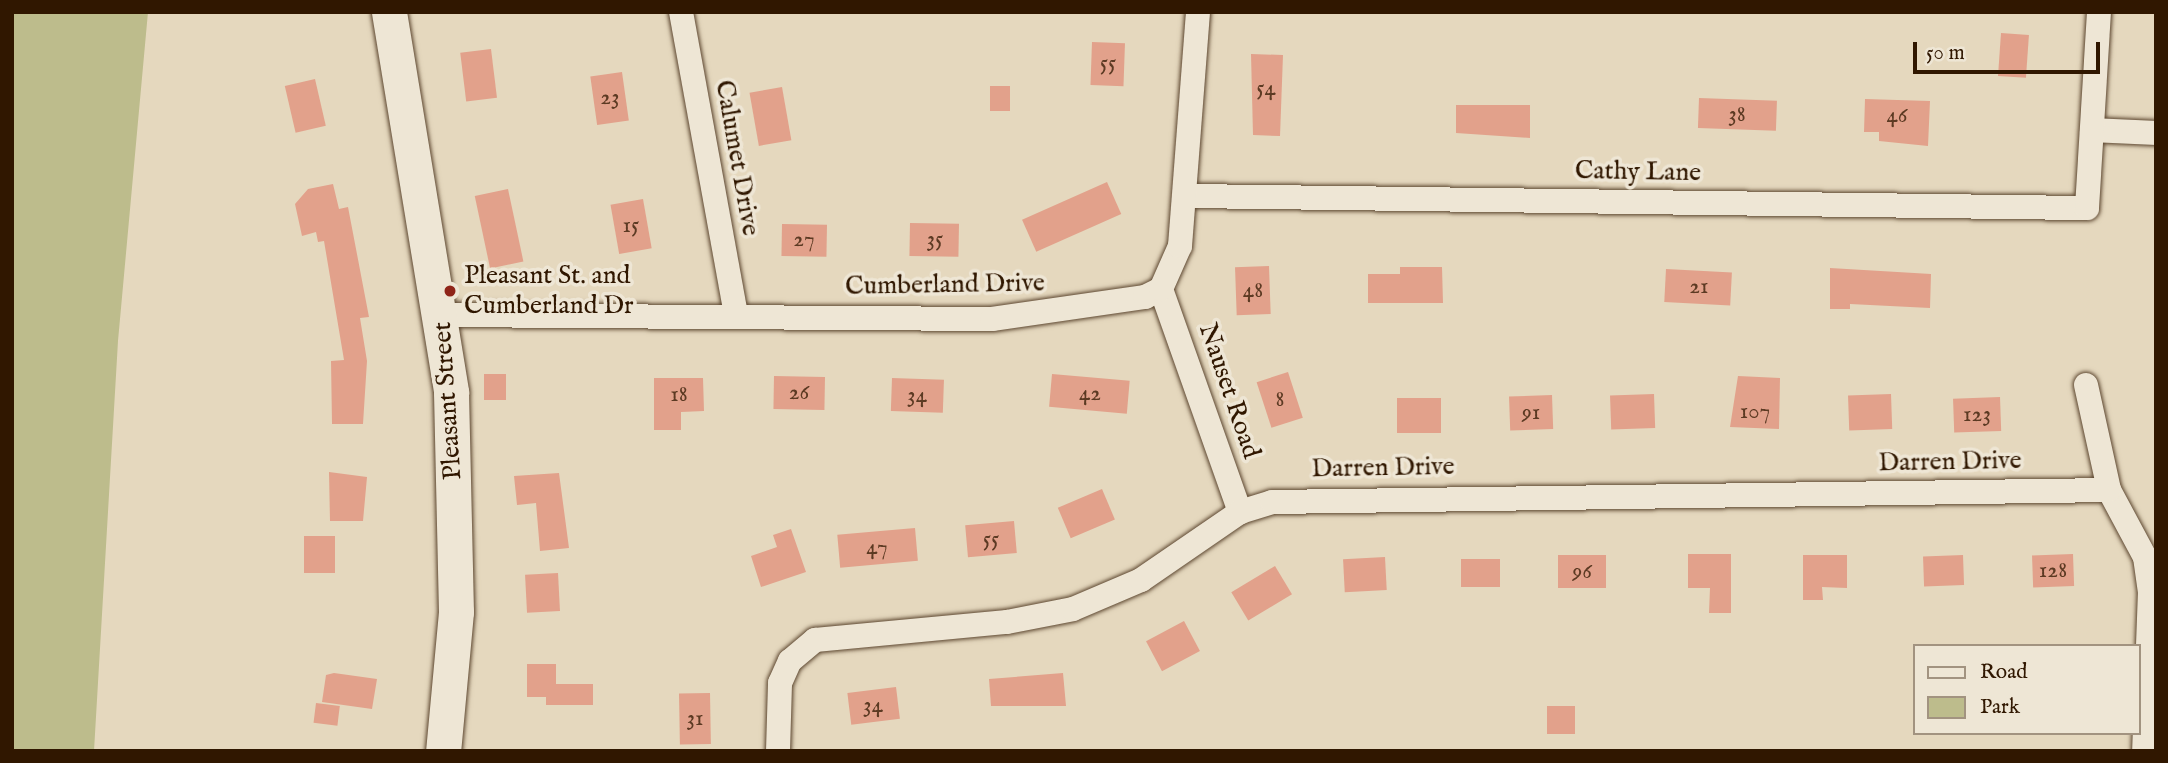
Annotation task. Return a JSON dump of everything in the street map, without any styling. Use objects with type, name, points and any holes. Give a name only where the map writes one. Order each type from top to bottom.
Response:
[{"type":"main road","name":"Pleasant Street","points":[[389,12],[443,315],[456,612],[443,751]]},
{"type":"street","name":"Calumet Drive","points":[[681,12],[736,315]]},
{"type":"street","points":[[1161,289],[1173,271],[1189,195],[1198,12]]},
{"type":"street","points":[[2099,12],[2092,130],[2156,134]]},
{"type":"street","name":"Cathy Lane","points":[[1189,195],[2087,208],[2092,130]]},
{"type":"street","name":"Cumberland Drive","points":[[443,315],[1022,318],[1124,304],[1161,289]]},
{"type":"street","name":"Nauset Road","points":[[1161,289],[1240,512]]},
{"type":"street","points":[[2086,385],[2109,490],[2145,557],[2150,591],[2144,751]]},
{"type":"street","name":"Darren Drive","points":[[778,751],[780,684],[789,661],[815,640],[1007,622],[1073,609],[1163,569],[1240,512],[1305,498],[2109,490]]},
{"type":"green space","points":[[12,12],[148,12],[118,341],[94,751],[12,751]]},
{"type":"building","points":[[2001,33],[2029,35],[2026,78],[1998,76]]},
{"type":"building","points":[[1092,42],[1125,43],[1123,86],[1090,85]]},
{"type":"building","points":[[491,49],[497,98],[466,101],[460,53]]},
{"type":"building","points":[[1251,54],[1283,55],[1280,136],[1253,135]]},
{"type":"building","points":[[622,72],[629,121],[597,125],[590,76]]},
{"type":"building","points":[[315,79],[326,126],[296,133],[285,86]]},
{"type":"building","points":[[990,86],[1010,86],[1010,111],[990,111]]},
{"type":"building","points":[[782,87],[791,140],[759,146],[750,93]]},
{"type":"building","points":[[1699,98],[1777,101],[1776,131],[1698,128]]},
{"type":"building","points":[[1865,99],[1930,101],[1928,146],[1879,141],[1879,132],[1864,132]]},
{"type":"building","points":[[1456,105],[1530,105],[1530,138],[1456,133]]},
{"type":"building","points":[[1107,182],[1121,214],[1036,252],[1022,220]]},
{"type":"building","points":[[333,184],[339,209],[348,207],[369,317],[360,318],[367,361],[363,424],[332,424],[331,361],[344,360],[324,241],[318,242],[316,232],[302,236],[295,204],[308,189]]},
{"type":"building","points":[[508,189],[523,261],[490,268],[475,196]]},
{"type":"building","points":[[643,199],[652,248],[619,254],[611,205]]},
{"type":"building","points":[[910,223],[959,224],[958,257],[909,256]]},
{"type":"building","points":[[782,224],[827,225],[826,257],[781,256]]},
{"type":"building","points":[[1269,266],[1271,314],[1237,315],[1235,267]]},
{"type":"building","points":[[1400,267],[1442,267],[1443,303],[1368,303],[1368,274],[1400,274]]},
{"type":"building","points":[[1830,268],[1931,274],[1930,308],[1850,304],[1850,309],[1830,309]]},
{"type":"building","points":[[1666,269],[1732,272],[1730,305],[1664,302]]},
{"type":"building","points":[[1288,372],[1303,418],[1271,428],[1257,382]]},
{"type":"building","points":[[484,374],[506,374],[506,400],[484,400]]},
{"type":"building","points":[[1052,374],[1130,381],[1127,414],[1049,407]]},
{"type":"building","points":[[774,376],[825,377],[824,410],[773,409]]},
{"type":"building","points":[[1738,376],[1780,378],[1779,429],[1730,427]]},
{"type":"building","points":[[654,378],[703,378],[704,411],[681,412],[681,430],[654,430]]},
{"type":"building","points":[[892,378],[944,380],[943,413],[891,411]]},
{"type":"building","points":[[1654,394],[1655,428],[1611,430],[1610,396]]},
{"type":"building","points":[[1891,394],[1892,429],[1849,430],[1848,396]]},
{"type":"building","points":[[1552,395],[1553,429],[1510,430],[1509,397]]},
{"type":"building","points":[[2000,397],[2001,431],[1954,433],[1953,399]]},
{"type":"building","points":[[1397,398],[1441,398],[1441,433],[1397,433]]},
{"type":"building","points":[[329,472],[367,477],[363,521],[330,521]]},
{"type":"building","points":[[559,473],[569,548],[540,551],[536,503],[517,505],[514,476]]},
{"type":"building","points":[[1102,489],[1115,519],[1071,538],[1058,508]]},
{"type":"building","points":[[1014,521],[1017,553],[968,557],[965,525]]},
{"type":"building","points":[[915,528],[918,561],[840,568],[837,535]]},
{"type":"building","points":[[791,529],[806,572],[761,587],[751,556],[777,547],[773,535]]},
{"type":"building","points":[[304,536],[335,536],[335,573],[304,573]]},
{"type":"building","points":[[1688,554],[1731,554],[1731,613],[1709,613],[1710,588],[1688,588]]},
{"type":"building","points":[[2073,554],[2074,586],[2033,587],[2032,555]]},
{"type":"building","points":[[1558,555],[1606,555],[1606,588],[1558,588]]},
{"type":"building","points":[[1803,555],[1847,555],[1847,588],[1822,587],[1823,600],[1803,600]]},
{"type":"building","points":[[1963,555],[1964,585],[1924,586],[1923,556]]},
{"type":"building","points":[[1385,557],[1387,590],[1345,592],[1343,559]]},
{"type":"building","points":[[1461,559],[1500,559],[1500,587],[1461,587]]},
{"type":"building","points":[[1275,566],[1292,594],[1248,621],[1231,592]]},
{"type":"building","points":[[558,573],[560,611],[527,613],[525,575]]},
{"type":"building","points":[[1184,621],[1200,651],[1162,671],[1146,641]]},
{"type":"building","points":[[527,664],[556,664],[556,684],[593,684],[593,705],[546,705],[546,697],[527,697]]},
{"type":"building","points":[[334,673],[377,679],[372,709],[322,702],[326,675]]},
{"type":"building","points":[[1063,673],[1066,706],[991,706],[989,679]]},
{"type":"building","points":[[896,687],[900,719],[851,725],[847,693]]},
{"type":"building","points":[[710,693],[711,744],[680,745],[679,694]]},
{"type":"building","points":[[316,703],[340,706],[337,726],[314,723]]},
{"type":"building","points":[[1547,706],[1575,706],[1575,734],[1547,734]]},
{"type":"place","name":"Pleasant St. and Cumberland Dr","points":[[450,291]]}]
